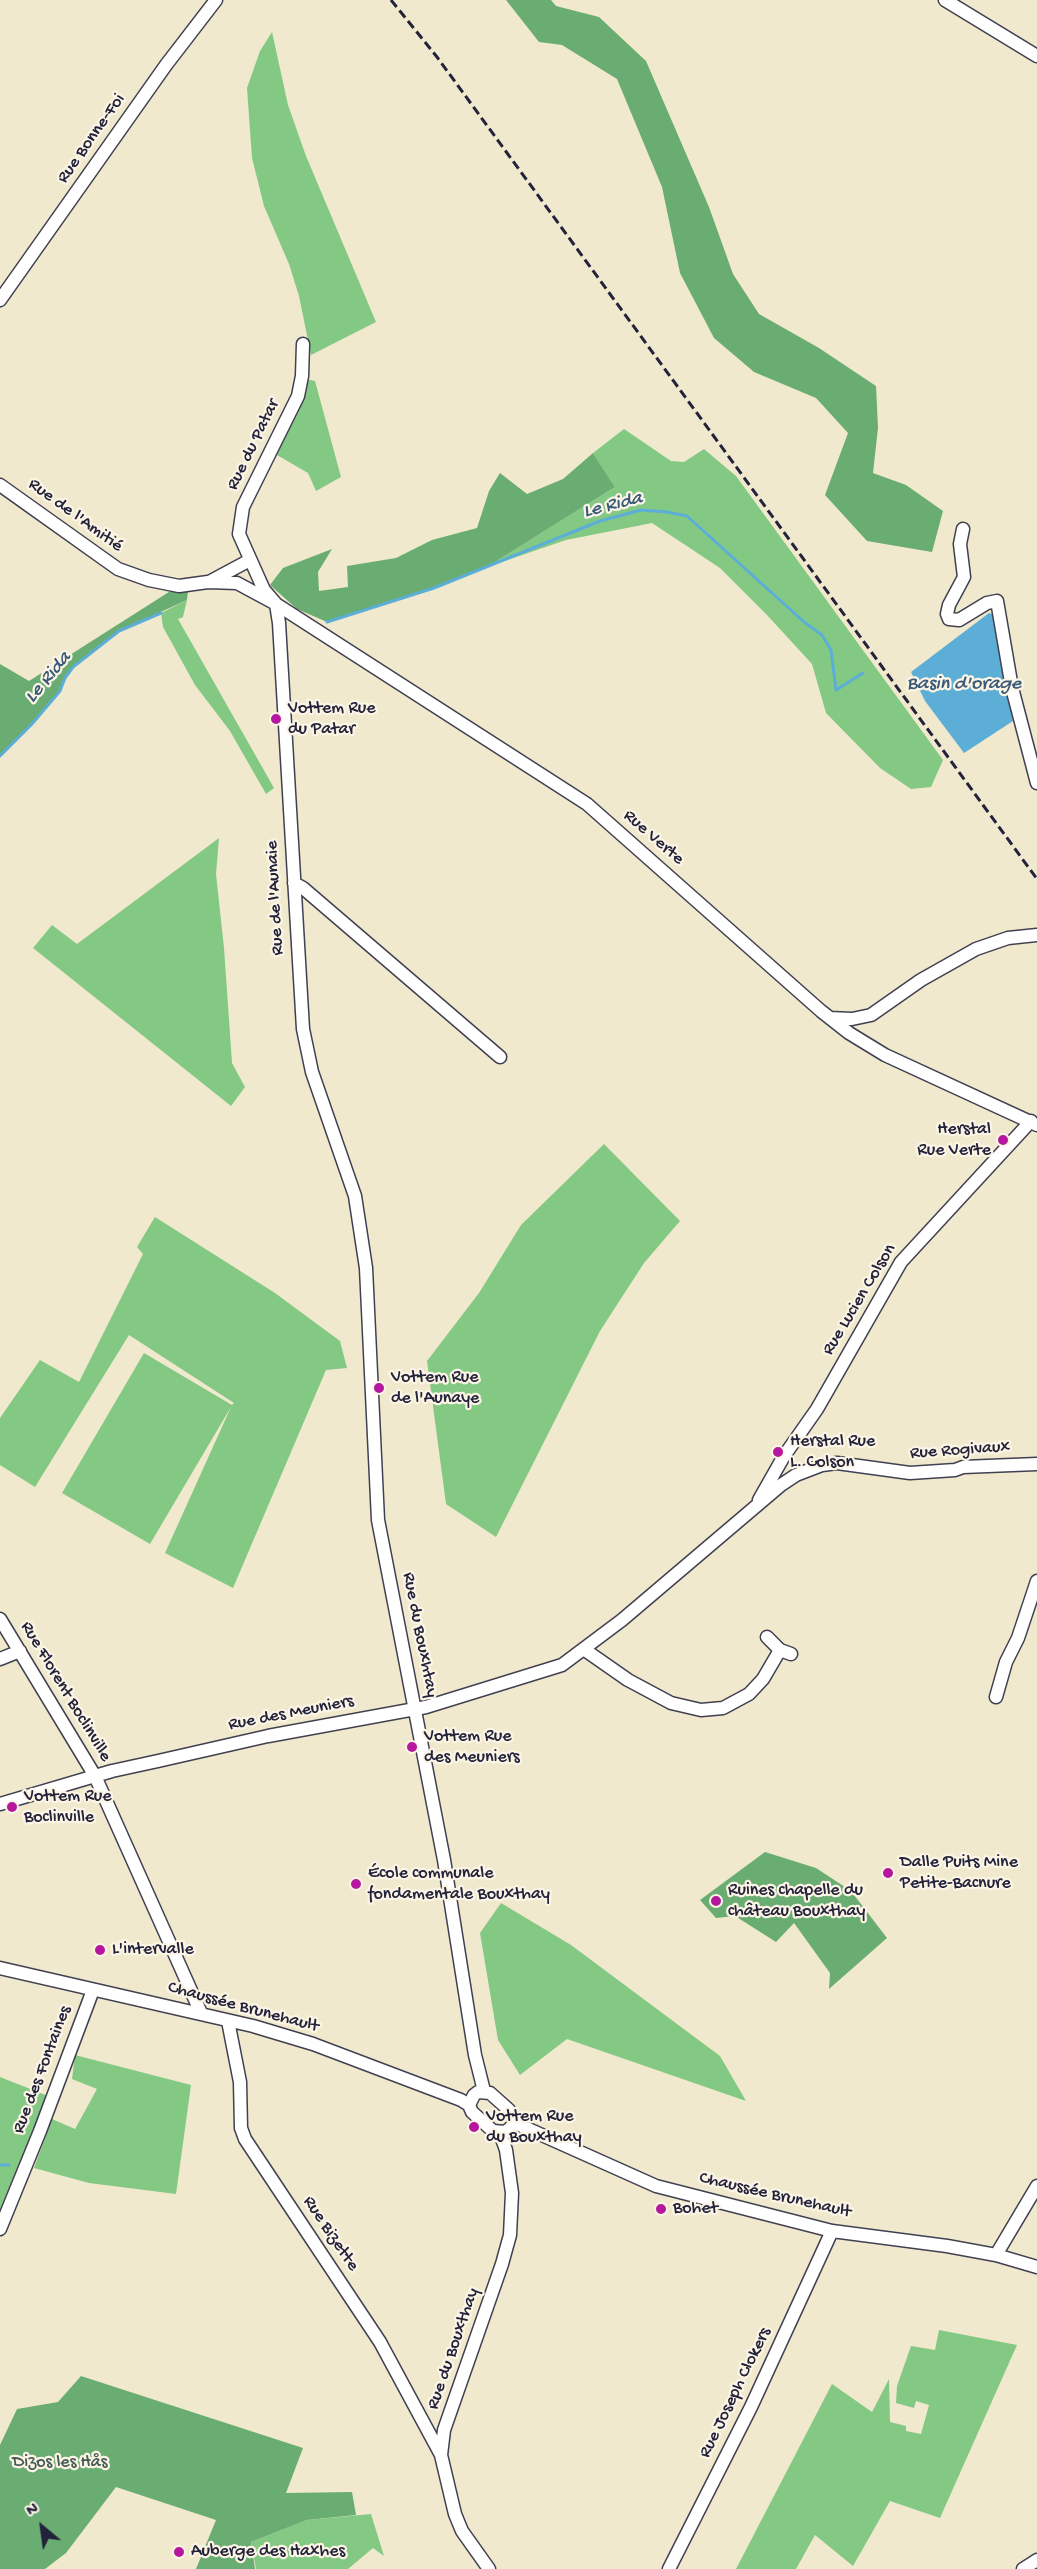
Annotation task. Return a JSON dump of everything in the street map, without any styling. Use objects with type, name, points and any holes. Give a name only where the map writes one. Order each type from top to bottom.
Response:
[{"type":"street","name":"Rue Bonne-Foi","points":[[0,300],[160,74],[216,0]]},
{"type":"street","points":[[945,0],[1037,56]]},
{"type":"street","name":"Rue du Patar","points":[[276,604],[264,590],[238,534],[243,507],[298,396],[302,376],[303,344]]},
{"type":"street","name":"Rue de l'Amitié","points":[[0,485],[118,568],[149,580],[179,585],[208,582],[237,583]]},
{"type":"street","points":[[963,529],[960,544],[964,577],[949,605],[947,614],[949,619],[959,620],[987,603],[997,601],[1012,688],[1037,783]]},
{"type":"street","points":[[208,582],[250,560]]},
{"type":"street","name":"Rue Verte","points":[[237,583],[276,604],[586,804],[849,1034],[885,1055],[1034,1123]]},
{"type":"street","name":"Rue de l'Aunaie","points":[[276,604],[303,1029],[310,1062],[352,1182]]},
{"type":"street","points":[[294,883],[303,888],[500,1057]]},
{"type":"street","points":[[830,1018],[852,1019],[872,1015],[921,980],[961,957],[1008,938],[1037,935]]},
{"type":"street","name":"Rue Lucien Colson","points":[[784,1457],[818,1409],[901,1262],[1034,1123]]},
{"type":"street","name":"Rue du Bouxhtay","points":[[352,1182],[366,1268],[378,1520],[460,1952],[475,2055],[484,2091]]},
{"type":"street","points":[[784,1457],[789,1471],[796,1475]]},
{"type":"street","points":[[756,1507],[784,1457]]},
{"type":"street","name":"Rue Rogivaux","points":[[585,1650],[796,1475],[822,1465],[837,1463],[910,1473],[955,1470],[963,1467],[1037,1464]]},
{"type":"street","points":[[996,1697],[1006,1662],[1018,1638],[1037,1581]]},
{"type":"street","name":"Rue Florent Boclinville","points":[[0,1619],[95,1776],[201,2013]]},
{"type":"street","points":[[585,1650],[628,1680],[671,1703],[700,1710],[723,1708],[749,1694],[763,1679],[786,1652],[767,1637]]},
{"type":"street","name":"Rue des Meuniers","points":[[0,1804],[95,1776],[268,1736],[415,1710],[562,1665],[585,1650]]},
{"type":"street","points":[[0,1659],[20,1651]]},
{"type":"street","name":"Chaussée Brunehault","points":[[0,1968],[201,2013],[313,2044],[449,2095],[469,2105],[472,2112],[494,2131],[500,2133]]},
{"type":"street","name":"Rue des Fontaines","points":[[0,2229],[93,1990]]},
{"type":"street","name":"Rue Bizette","points":[[228,2021],[240,2082],[241,2128],[245,2139],[380,2342],[441,2455]]},
{"type":"street","points":[[469,2105],[474,2095],[484,2091]]},
{"type":"street","name":"Chaussée Brunehault","points":[[484,2091],[490,2093],[509,2109],[515,2123],[656,2186],[832,2231],[902,2238],[996,2254],[1037,2267]]},
{"type":"street","points":[[500,2133],[512,2128],[515,2123]]},
{"type":"street","name":"Rue du Bouxthay","points":[[489,2569],[462,2530],[455,2514],[441,2455],[444,2430],[510,2235],[512,2193],[506,2150],[500,2133]]},
{"type":"street","points":[[996,2254],[1037,2186]]},
{"type":"street","name":"Rue Joseph Clokers","points":[[669,2569],[752,2406],[832,2231]]},
{"type":"street","points":[[1023,2569],[1037,2560]]},
{"type":"green space","points":[[506,0],[551,0],[556,6],[599,17],[646,61],[709,207],[733,274],[759,314],[819,348],[876,386],[878,428],[873,473],[906,485],[943,511],[932,552],[867,541],[825,495],[848,433],[816,398],[754,372],[714,338],[680,273],[662,187],[617,79],[562,45],[539,42]]},
{"type":"green space","points":[[272,32],[288,105],[306,156],[376,322],[311,355],[299,296],[289,264],[264,206],[252,158],[247,88],[260,51]]},
{"type":"green space","points":[[306,379],[315,381],[341,477],[316,491],[308,473],[277,455],[294,418]]},
{"type":"green space","points":[[624,429],[671,461],[684,462],[704,449],[736,476],[943,760],[931,787],[911,789],[880,768],[826,713],[812,664],[767,615],[720,568],[652,523],[566,540],[487,567],[615,487],[593,453]]},
{"type":"green space","points":[[593,453],[615,487],[487,567],[405,598],[327,622],[297,609],[270,585],[283,568],[332,549],[318,572],[319,591],[348,587],[347,566],[396,558],[432,540],[477,528],[489,491],[500,473],[527,494],[563,479]]},
{"type":"green space","points":[[172,590],[188,591],[187,600],[119,631],[73,667],[65,678],[62,688],[32,724],[0,756],[0,664],[29,681]]},
{"type":"green space","points":[[187,600],[183,617],[178,619],[274,788],[266,794],[230,731],[195,685],[163,627],[161,613]]},
{"type":"green space","points":[[219,838],[216,874],[232,1063],[245,1087],[231,1106],[33,948],[52,925],[77,944]]},
{"type":"green space","points":[[604,1144],[680,1221],[644,1263],[600,1331],[496,1537],[446,1504],[427,1361],[479,1293],[521,1225]]},
{"type":"green space","points":[[155,1217],[275,1293],[340,1341],[347,1368],[326,1370],[233,1588],[165,1553],[231,1407],[150,1544],[62,1493],[144,1353],[232,1405],[234,1403],[129,1335],[35,1487],[0,1465],[0,1418],[40,1360],[79,1382],[143,1254],[137,1247]]},
{"type":"green space","points":[[765,1852],[816,1868],[851,1891],[887,1938],[829,1989],[830,1973],[794,1923],[776,1942],[735,1916],[716,1918],[700,1900]]},
{"type":"green space","points":[[501,1903],[571,1945],[720,2056],[746,2101],[567,2039],[520,2075],[498,2040],[480,1933]]},
{"type":"green space","points":[[75,2055],[191,2085],[176,2194],[89,2183],[34,2168],[52,2119],[75,2129],[97,2089],[72,2079]]},
{"type":"green space","points":[[0,2077],[48,2096],[0,2222]]},
{"type":"green space","points":[[939,2330],[1017,2345],[940,2518],[890,2501],[853,2566],[815,2535],[796,2569],[736,2569],[832,2384],[872,2412],[889,2379],[890,2422],[906,2426],[906,2431],[921,2434],[929,2405],[916,2401],[914,2408],[896,2403],[897,2386],[911,2346],[935,2350]]},
{"type":"green space","name":"Dizos les Hås","points":[[81,2376],[303,2448],[286,2493],[352,2492],[356,2515],[307,2520],[251,2542],[255,2569],[196,2569],[216,2520],[116,2487],[66,2553],[45,2569],[0,2569],[0,2445],[17,2409],[58,2402]]},
{"type":"green space","points":[[371,2514],[384,2556],[373,2548],[348,2569],[256,2569],[251,2542],[307,2520]]},
{"type":"water","name":"Basin d'orage","points":[[989,613],[992,614],[1013,721],[964,753],[925,701],[911,672]]},
{"type":"waterway","name":"Le Rida","points":[[327,622],[434,588],[600,521],[641,510],[667,512],[687,516],[804,622],[822,635],[831,650],[836,690],[863,673]]},
{"type":"waterway","name":"Le Rida","points":[[0,756],[32,724],[60,691],[73,667],[119,631],[161,613]]},
{"type":"waterway","points":[[0,2165],[9,2165]]},
{"type":"railway","points":[[391,0],[437,57],[1037,879]]},
{"type":"place","name":"Vottem Rue du Patar","points":[[276,719]]},
{"type":"place","name":"Herstal Rue Verte","points":[[1003,1140]]},
{"type":"place","name":"Vottem Rue de l'Aunaye","points":[[379,1388]]},
{"type":"place","name":"Herstal Rue L. Colson","points":[[778,1452]]},
{"type":"place","name":"Vottem Rue des Meuniers","points":[[412,1747]]},
{"type":"place","name":"Vottem Rue Boclinville","points":[[12,1807]]},
{"type":"place","name":"Dalle Puits Mine Petite-Bacnure","points":[[888,1873]]},
{"type":"place","name":"École communale fondamentale Bouxthay","points":[[356,1884]]},
{"type":"place","name":"Ruines chapelle du château Bouxthay","points":[[716,1901]]},
{"type":"place","name":"L'intervalle","points":[[100,1950]]},
{"type":"place","name":"Vottem Rue du Bouxthay","points":[[474,2127]]},
{"type":"place","name":"Bohet","points":[[661,2209]]},
{"type":"place","name":"Auberge des Haxhes","points":[[179,2552]]}]
